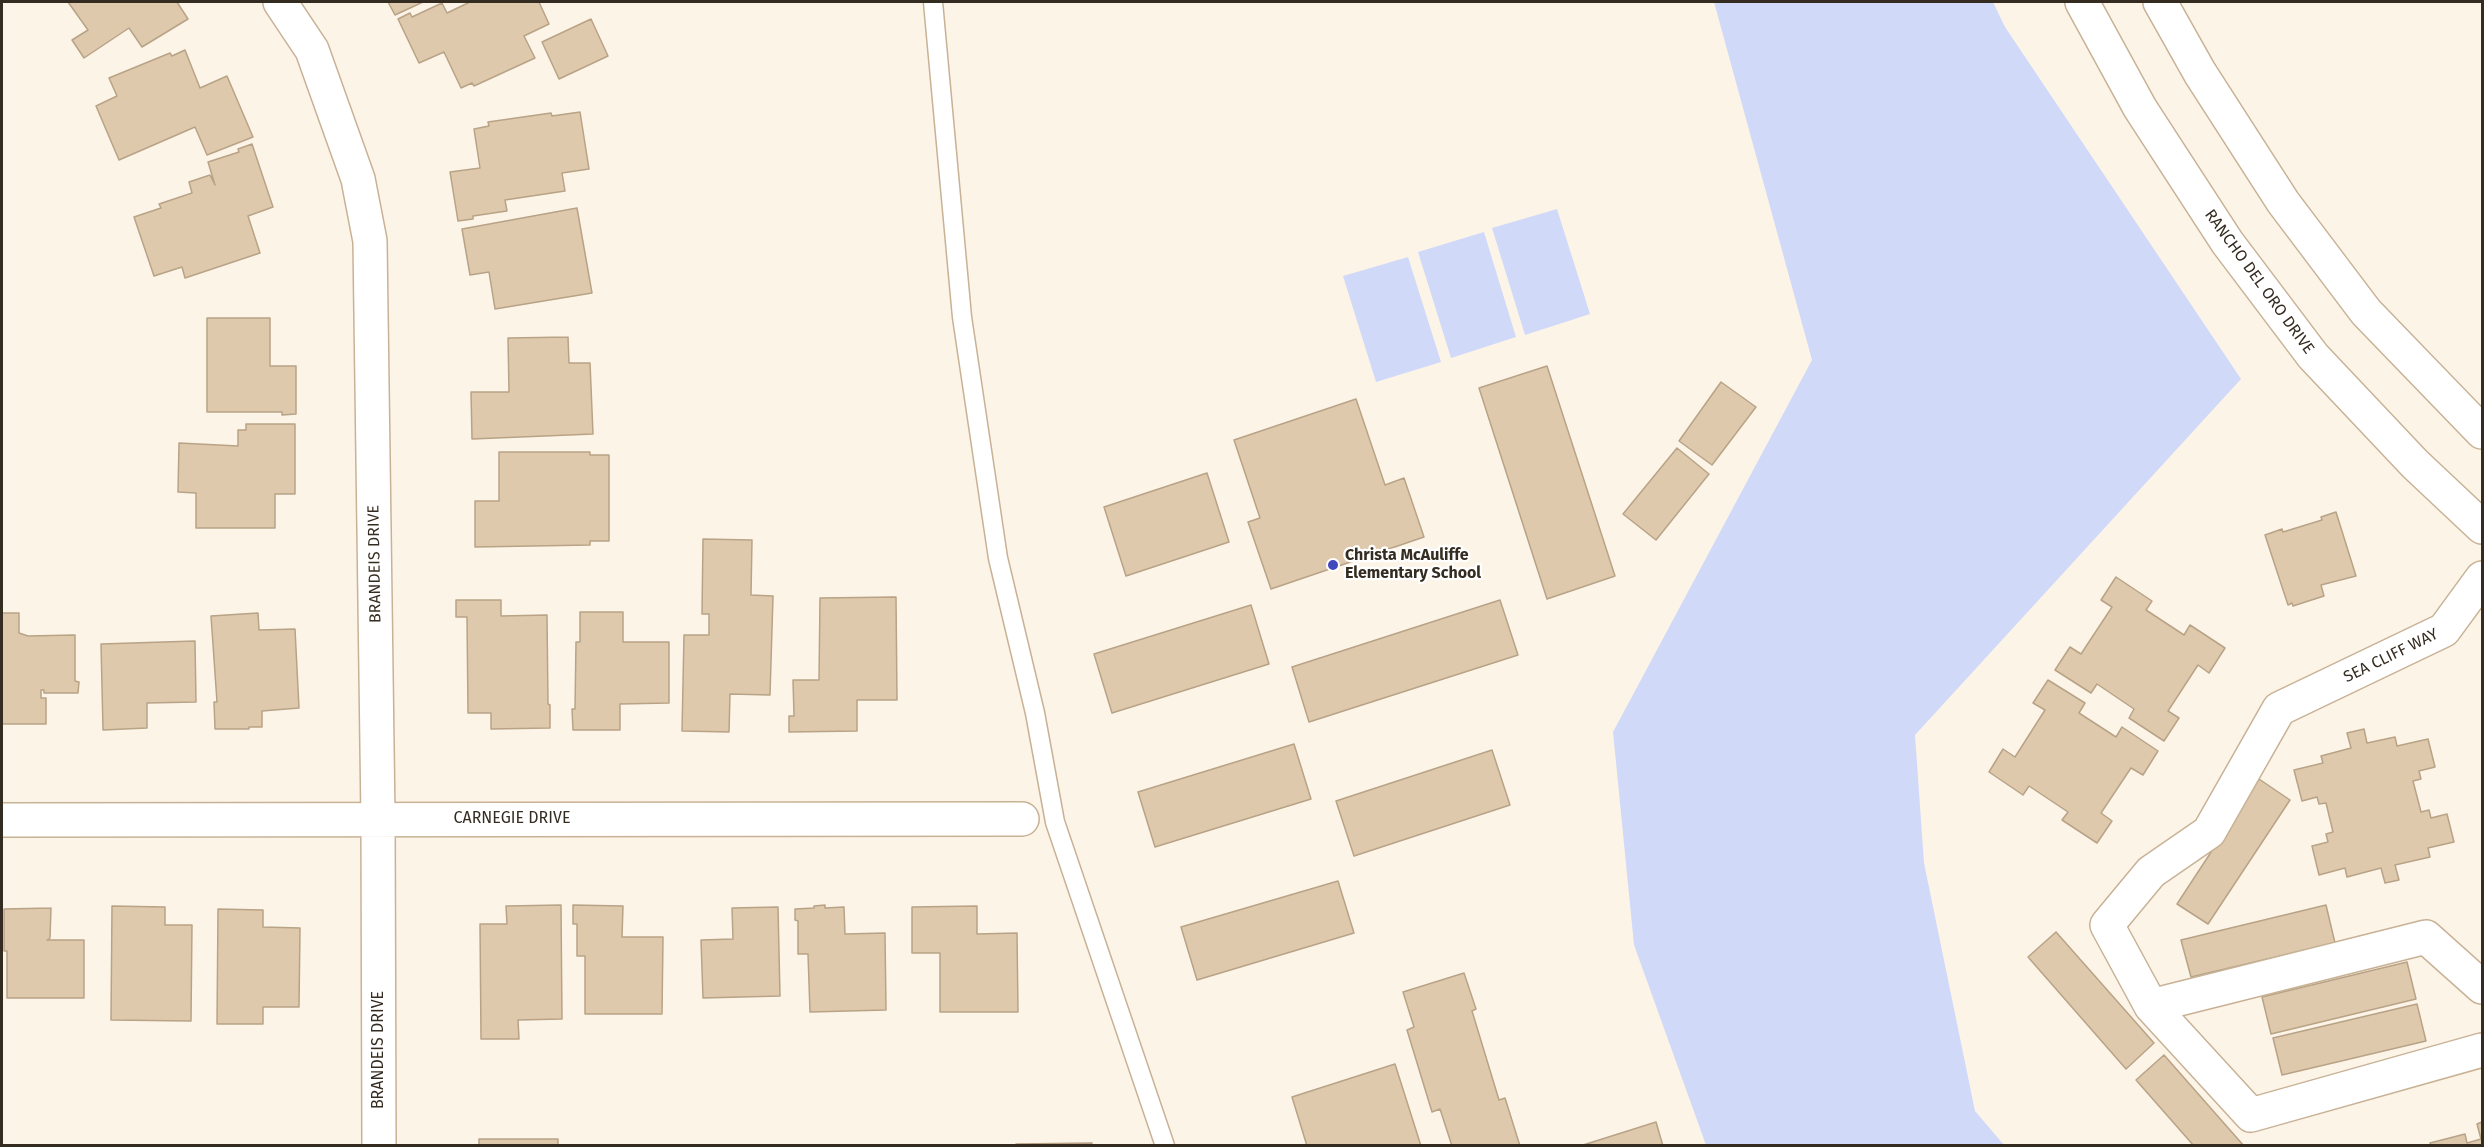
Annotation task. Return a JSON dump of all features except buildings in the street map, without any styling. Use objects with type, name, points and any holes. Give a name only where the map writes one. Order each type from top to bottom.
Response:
[{"type":"street","name":"BRANDEIS DRIVE","points":[[280,2],[312,50],[358,179],[370,241],[378,819],[379,1146]]},
{"type":"street","name":"RANCHO DEL ORO DRIVE","points":[[2082,2],[2140,108],[2226,242],[2313,356],[2415,464],[2482,527]]},
{"type":"street","points":[[2160,2],[2200,73],[2283,202],[2366,312],[2482,432]]},
{"type":"street","name":"SEA CLIFF WAY","points":[[2151,1006],[2107,925],[2151,872],[2209,832],[2279,709],[2444,630],[2482,578]]},
{"type":"street","name":"CARNEGIE DRIVE","points":[[2,820],[1022,819]]},
{"type":"street","points":[[2482,987],[2426,937],[2151,1006],[2251,1115],[2482,1050]]},
{"type":"lane","points":[[933,2],[962,317],[998,558],[1035,713],[1055,822],[1166,1146]]},
{"type":"shaded area","points":[[1714,2],[1993,2],[2005,27],[2241,379],[1915,735],[1924,863],[1975,1111],[2004,1145],[1706,1145],[1634,945],[1613,732],[1812,360]]},
{"type":"shaded area","points":[[1557,209],[1590,314],[1525,335],[1492,228]]},
{"type":"shaded area","points":[[1484,232],[1516,337],[1451,358],[1418,252]]},
{"type":"shaded area","points":[[1408,257],[1441,362],[1376,382],[1343,276]]},
{"type":"place","name":"Christa McAuliffe Elementary School","points":[[1333,565]]}]
